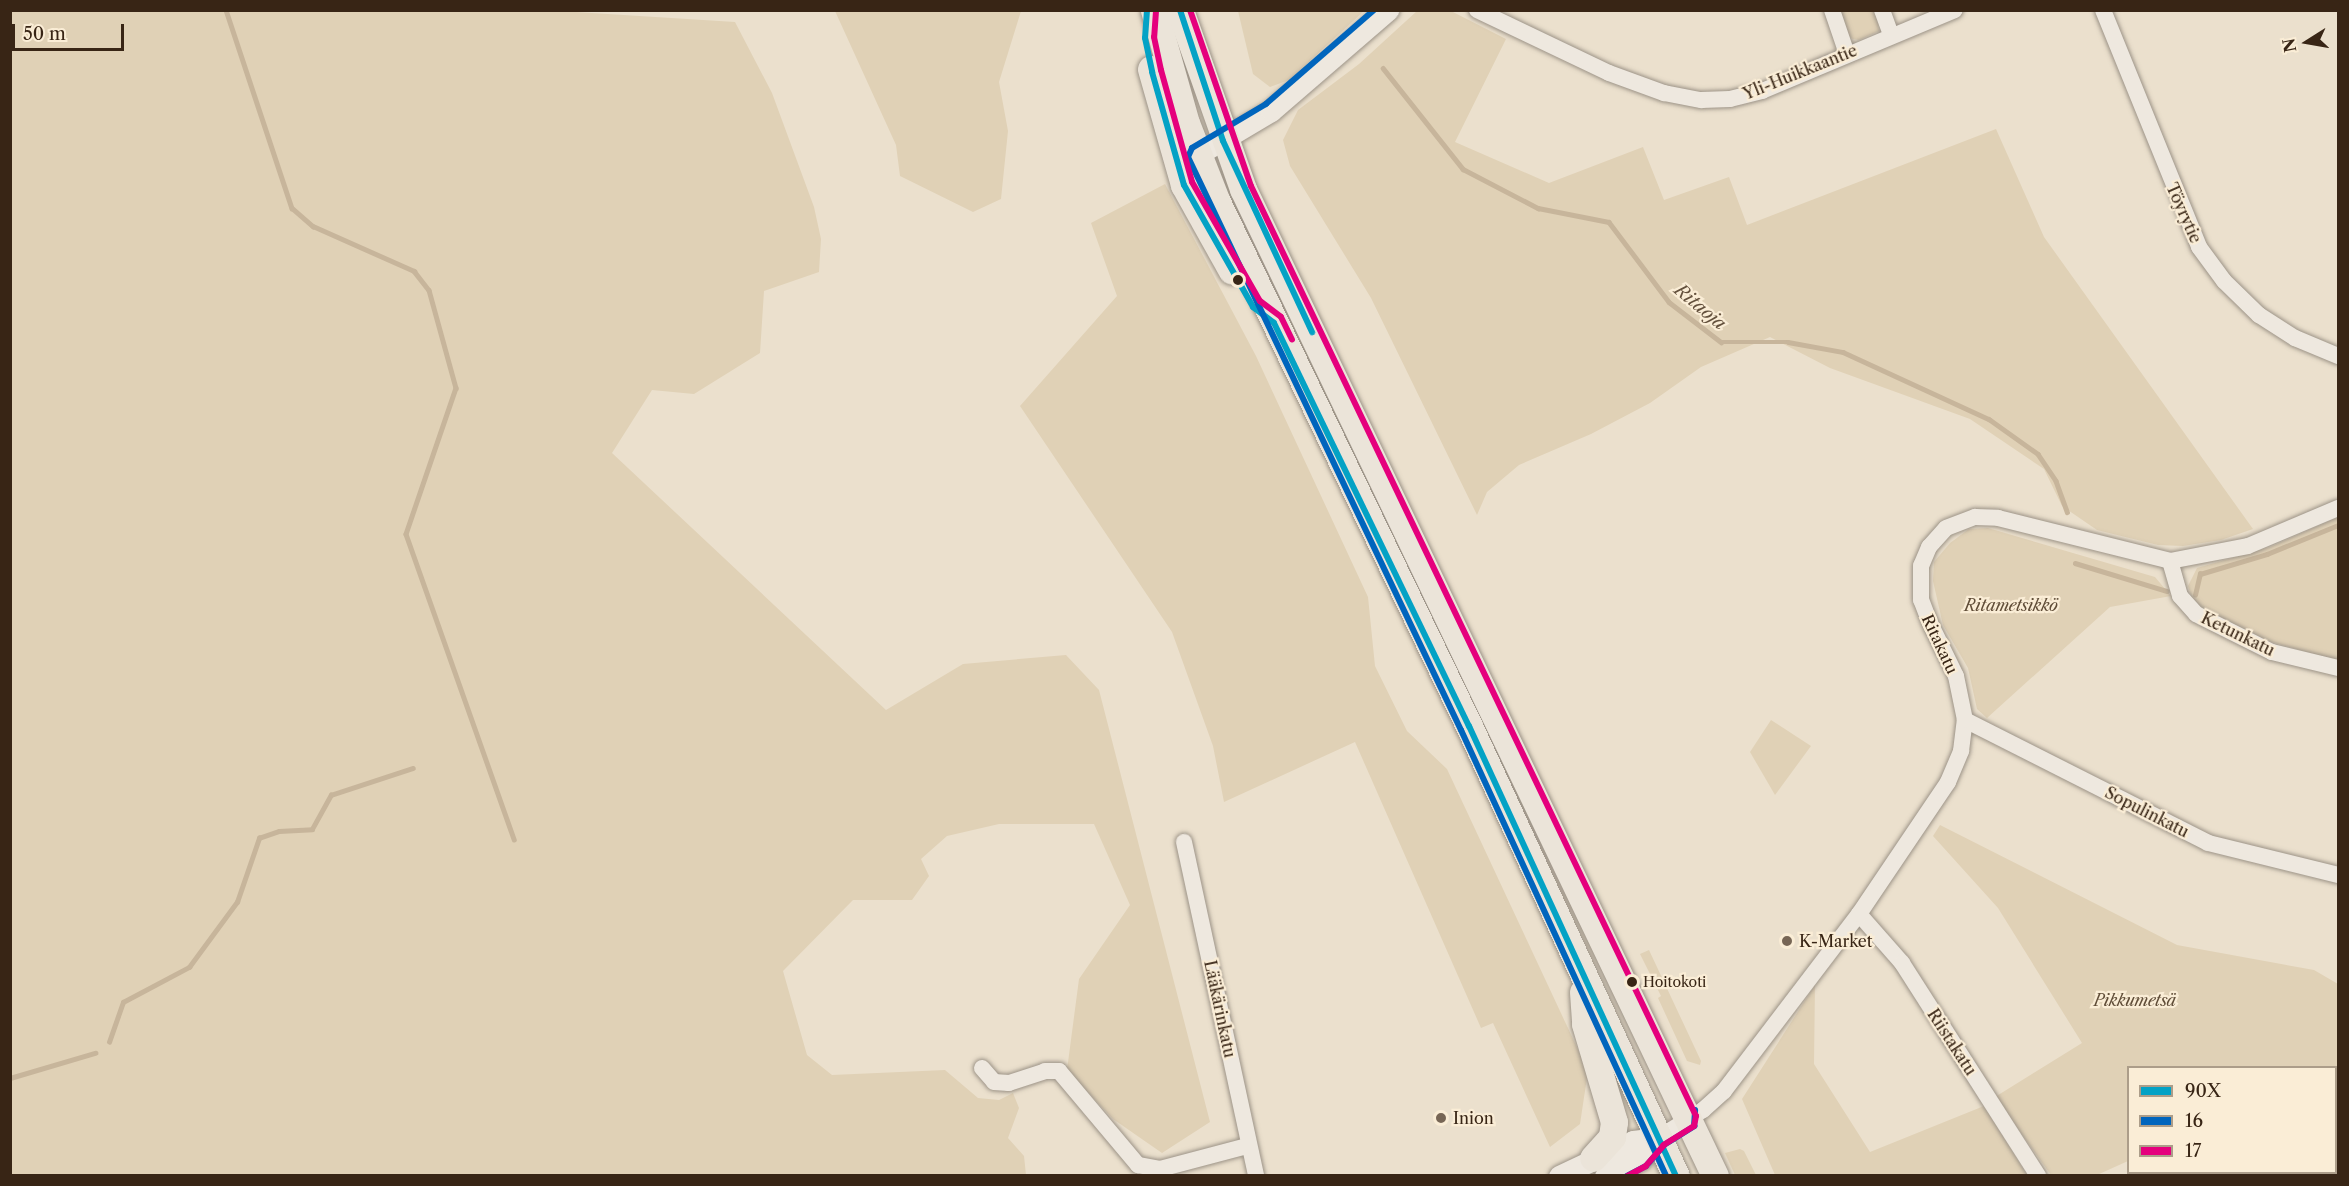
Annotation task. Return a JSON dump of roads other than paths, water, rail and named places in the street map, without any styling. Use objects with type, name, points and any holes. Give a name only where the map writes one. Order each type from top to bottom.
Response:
[{"type":"highway","points":[[1147,10],[1145,38],[1152,72],[1184,185],[1253,307],[1274,322]]},
{"type":"highway","points":[[1154,10],[1197,154],[1274,322],[1468,726],[1676,1176]]},
{"type":"highway","points":[[1180,10],[1223,141],[1715,1176]]},
{"type":"highway","points":[[1581,973],[1585,1024],[1614,1122],[1612,1137],[1599,1167]]},
{"type":"street","points":[[1197,154],[1223,141],[1271,111],[1388,10]]},
{"type":"street","name":"Yli-Huikkaantie","points":[[1477,10],[1609,73],[1664,93],[1701,100],[1730,99],[1762,91],[1955,10]]},
{"type":"street","points":[[1832,10],[1847,54]]},
{"type":"street","points":[[1882,10],[1891,35]]},
{"type":"street","name":"Töyrytie","points":[[2103,10],[2199,247],[2224,281],[2259,315],[2295,338],[2338,356]]},
{"type":"street","name":"Ritakatu","points":[[1658,1138],[1688,1119],[1724,1091],[1859,914],[1948,782],[1961,751],[1965,720],[1956,676],[1921,600],[1921,566],[1929,547],[1946,528],[1975,517],[1998,518],[2170,561],[2248,546],[2338,508]]},
{"type":"street","name":"Ketunkatu","points":[[2170,561],[2183,602],[2198,615],[2272,652],[2338,668]]},
{"type":"street","name":"Sopulinkatu","points":[[1965,720],[2208,843],[2338,875]]},
{"type":"street","name":"Lääkärinkatu","points":[[1184,842],[1247,1146],[1256,1176]]},
{"type":"street","name":"Riistakatu","points":[[1859,914],[1902,963],[2038,1176]]},
{"type":"street","points":[[982,1068],[994,1082],[1009,1083],[1045,1071],[1059,1071],[1138,1165],[1166,1168],[1247,1146]]},
{"type":"street","points":[[1559,1176],[1599,1167],[1633,1141],[1658,1138]]},
{"type":"waterway","points":[[226,10],[292,208],[313,226],[414,271],[429,290],[456,388],[406,534],[514,839]]},
{"type":"waterway","name":"Ritaoja","points":[[1383,68],[1463,169],[1538,208],[1609,222],[1669,302],[1721,342],[1788,342],[1843,352],[1989,419],[2038,454],[2056,481],[2067,512]]},
{"type":"waterway","points":[[2195,595],[2200,574],[2267,554],[2338,525]]},
{"type":"waterway","points":[[2075,563],[2167,591]]},
{"type":"waterway","points":[[109,1042],[123,1002],[189,967],[237,902],[259,838],[279,831],[312,829],[331,795],[413,768]]},
{"type":"waterway","points":[[10,1078],[95,1053]]},
{"type":"place","name":"K-Market","points":[[1787,941]]},
{"type":"place","name":"Hoitokoti","points":[[1632,982]]},
{"type":"place","name":"Inion","points":[[1441,1118]]},
{"type":"park label","name":"Ritametsikkö","points":[[2011,605]]},
{"type":"park label","name":"Pikkumetsä","points":[[2135,1000]]}]
